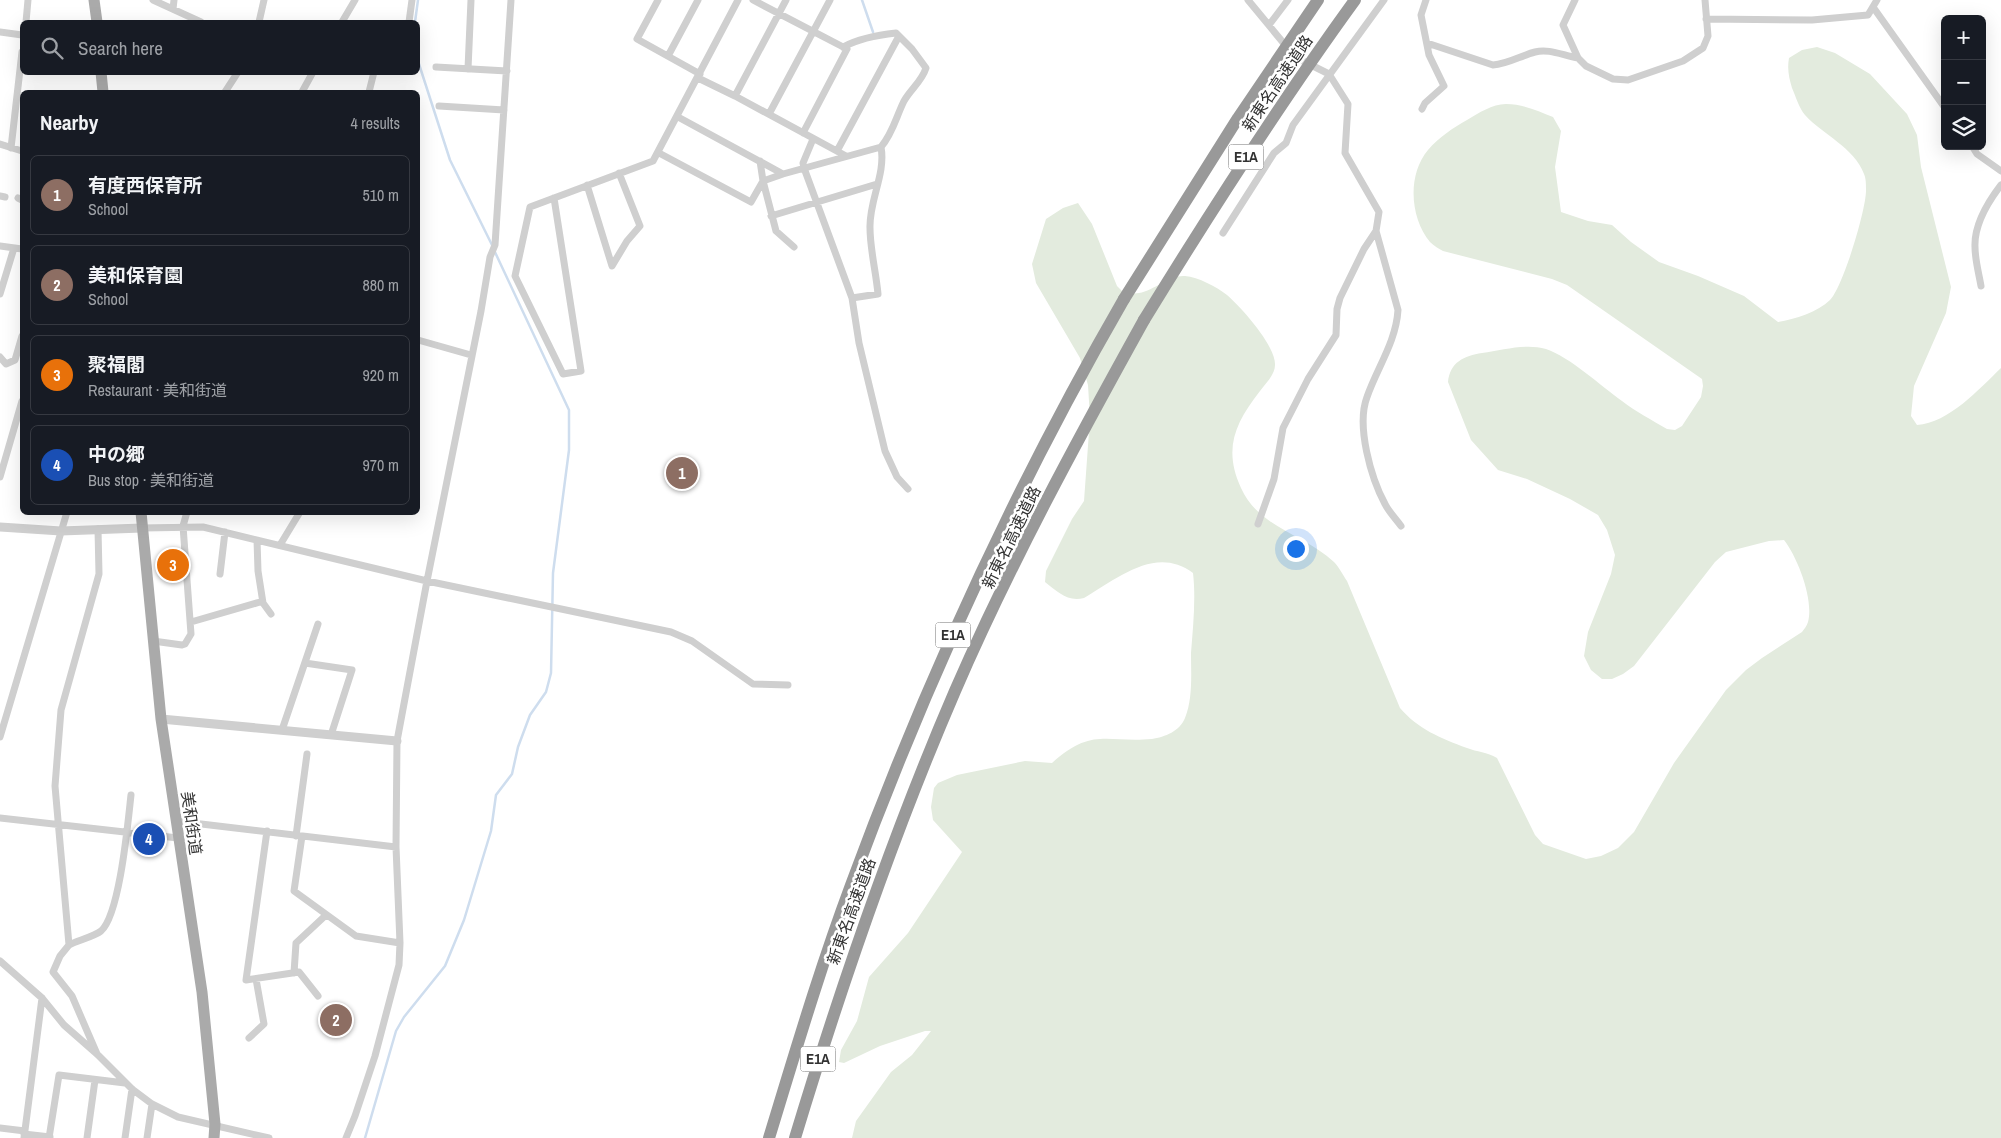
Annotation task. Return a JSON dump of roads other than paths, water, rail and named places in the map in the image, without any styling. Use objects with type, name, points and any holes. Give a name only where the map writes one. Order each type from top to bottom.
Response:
[{"type":"highway","name":"新東名高速道路","points":[[769,1138],[815,986],[850,886],[889,784],[935,674],[984,566],[1092,353],[1232,126],[1318,0]]},
{"type":"highway","name":"新東名高速道路","points":[[795,1138],[844,981],[908,802],[956,689],[1007,581],[1058,479],[1144,320],[1261,135],[1355,0]]},
{"type":"main road","points":[[94,0],[97,20]]},
{"type":"main road","points":[[101,75],[103,90]]},
{"type":"main road","name":"美和街道","points":[[141,515],[161,719],[202,992],[215,1124],[214,1138]]},
{"type":"street","points":[[26,20],[28,0]]},
{"type":"street","points":[[153,0],[197,20]]},
{"type":"street","points":[[173,9],[174,0]]},
{"type":"street","points":[[259,20],[264,0]]},
{"type":"street","points":[[343,20],[355,0]]},
{"type":"street","points":[[409,20],[412,0]]},
{"type":"street","points":[[468,69],[471,0]]},
{"type":"street","points":[[346,1138],[375,1056],[399,965],[400,942],[396,847],[398,741],[427,581],[494,245],[511,0]]},
{"type":"street","points":[[658,0],[637,39],[699,76],[846,156]]},
{"type":"street","points":[[668,56],[698,0]]},
{"type":"street","points":[[554,198],[581,371],[563,374],[515,276],[530,206],[654,161],[738,0]]},
{"type":"street","points":[[753,0],[847,49],[804,133]]},
{"type":"street","points":[[735,96],[786,0]]},
{"type":"street","points":[[769,114],[830,0]]},
{"type":"street","points":[[1248,0],[1295,57],[1329,74],[1348,104],[1345,153],[1379,212],[1376,231],[1398,310],[1397,324],[1392,339],[1366,398],[1362,413],[1366,445],[1375,483],[1386,506],[1401,526]]},
{"type":"street","points":[[1269,25],[1288,0]]},
{"type":"street","points":[[1222,233],[1274,152],[1286,143],[1293,124],[1384,0]]},
{"type":"street","points":[[1422,109],[1425,103],[1444,86],[1435,69],[1427,44],[1422,15],[1426,0]]},
{"type":"street","points":[[1575,0],[1563,25],[1578,58],[1586,66],[1613,79],[1628,80],[1683,61],[1703,48],[1708,36],[1705,0]]},
{"type":"street","points":[[1706,19],[1812,20],[1868,15],[1878,0]]},
{"type":"street","points":[[1873,8],[1943,105]]},
{"type":"street","points":[[0,32],[20,35]]},
{"type":"street","points":[[659,153],[751,202],[763,181],[881,147],[889,137],[905,100],[923,78],[926,68],[896,33],[874,36],[843,47]]},
{"type":"street","points":[[837,151],[900,36]]},
{"type":"street","points":[[1427,44],[1493,65],[1503,64],[1536,52],[1556,52],[1578,58]]},
{"type":"street","points":[[436,67],[506,70]]},
{"type":"street","points":[[11,148],[20,69]]},
{"type":"street","points":[[226,90],[236,75]]},
{"type":"street","points":[[303,90],[310,75]]},
{"type":"street","points":[[370,90],[373,75]]},
{"type":"street","points":[[439,106],[504,110]]},
{"type":"street","points":[[678,117],[783,174]]},
{"type":"street","points":[[813,138],[803,162],[804,168],[852,298],[859,343],[885,450],[897,477],[908,489]]},
{"type":"street","points":[[0,144],[20,150]]},
{"type":"street","points":[[852,298],[878,294],[870,227],[883,160],[881,147]]},
{"type":"street","points":[[1974,150],[1977,154],[2001,171]]},
{"type":"street","points":[[760,161],[763,181],[776,231],[794,247]]},
{"type":"street","points":[[586,185],[612,266],[627,241],[640,226],[619,173]]},
{"type":"street","points":[[771,216],[877,184]]},
{"type":"street","points":[[1981,286],[1975,247],[1976,235],[1985,210],[2001,185]]},
{"type":"street","points":[[1258,524],[1274,479],[1283,428],[1308,379],[1336,335],[1337,309],[1340,298],[1364,249],[1376,231]]},
{"type":"street","points":[[0,246],[20,249]]},
{"type":"street","points":[[0,294],[14,248]]},
{"type":"street","points":[[420,341],[471,355]]},
{"type":"street","points":[[0,357],[6,364],[16,360],[20,344]]},
{"type":"street","points":[[0,477],[20,408]]},
{"type":"street","points":[[0,737],[66,515]]},
{"type":"street","points":[[153,641],[185,644],[191,634],[183,526],[186,515]]},
{"type":"street","points":[[280,545],[298,515]]},
{"type":"street","points":[[0,527],[61,531],[183,526],[203,527],[427,581],[671,632],[692,641],[753,684],[788,685]]},
{"type":"street","points":[[69,945],[55,786],[61,710],[99,574],[98,529]]},
{"type":"street","points":[[220,574],[225,532]]},
{"type":"street","points":[[257,540],[258,571],[263,603],[271,614]]},
{"type":"street","points":[[191,622],[260,602],[263,603]]},
{"type":"street","points":[[282,730],[318,624]]},
{"type":"street","points":[[305,663],[352,670],[332,735]]},
{"type":"street","points":[[161,719],[398,741]]},
{"type":"street","points":[[307,754],[294,891],[356,936],[400,942]]},
{"type":"street","points":[[97,1054],[72,996],[53,972],[60,956],[69,945],[101,931],[106,923],[118,888],[131,795]]},
{"type":"street","points":[[0,818],[178,838]]},
{"type":"street","points":[[176,821],[396,847]]},
{"type":"street","points":[[267,831],[246,980],[299,972],[318,996]]},
{"type":"street","points":[[294,973],[296,943],[326,915]]},
{"type":"street","points":[[0,961],[42,998],[64,1025],[132,1089],[152,1104],[178,1117],[269,1138]]},
{"type":"street","points":[[250,1038],[264,1024],[256,979]]},
{"type":"street","points":[[24,1134],[42,998]]},
{"type":"street","points":[[0,1128],[24,1134],[50,1137],[59,1075],[126,1083]]},
{"type":"street","points":[[87,1138],[95,1080]]},
{"type":"street","points":[[125,1138],[132,1089]]},
{"type":"street","points":[[147,1138],[152,1104]]},
{"type":"waterway","points":[[415,20],[418,0]]},
{"type":"waterway","points":[[862,0],[873,32]]},
{"type":"waterway","points":[[420,67],[450,160],[492,245]]},
{"type":"waterway","points":[[365,1138],[396,1031],[404,1017],[445,966],[464,920],[491,831],[496,795],[512,774],[518,747],[530,715],[546,692],[551,673],[553,573],[569,450],[569,410],[494,250]]},
{"type":"place","name":"有度西保育所","points":[[682,473]]},
{"type":"place","name":"聚福閣","points":[[173,565]]},
{"type":"place","name":"中の郷","points":[[149,839]]},
{"type":"place","name":"美和保育園","points":[[336,1020]]}]
